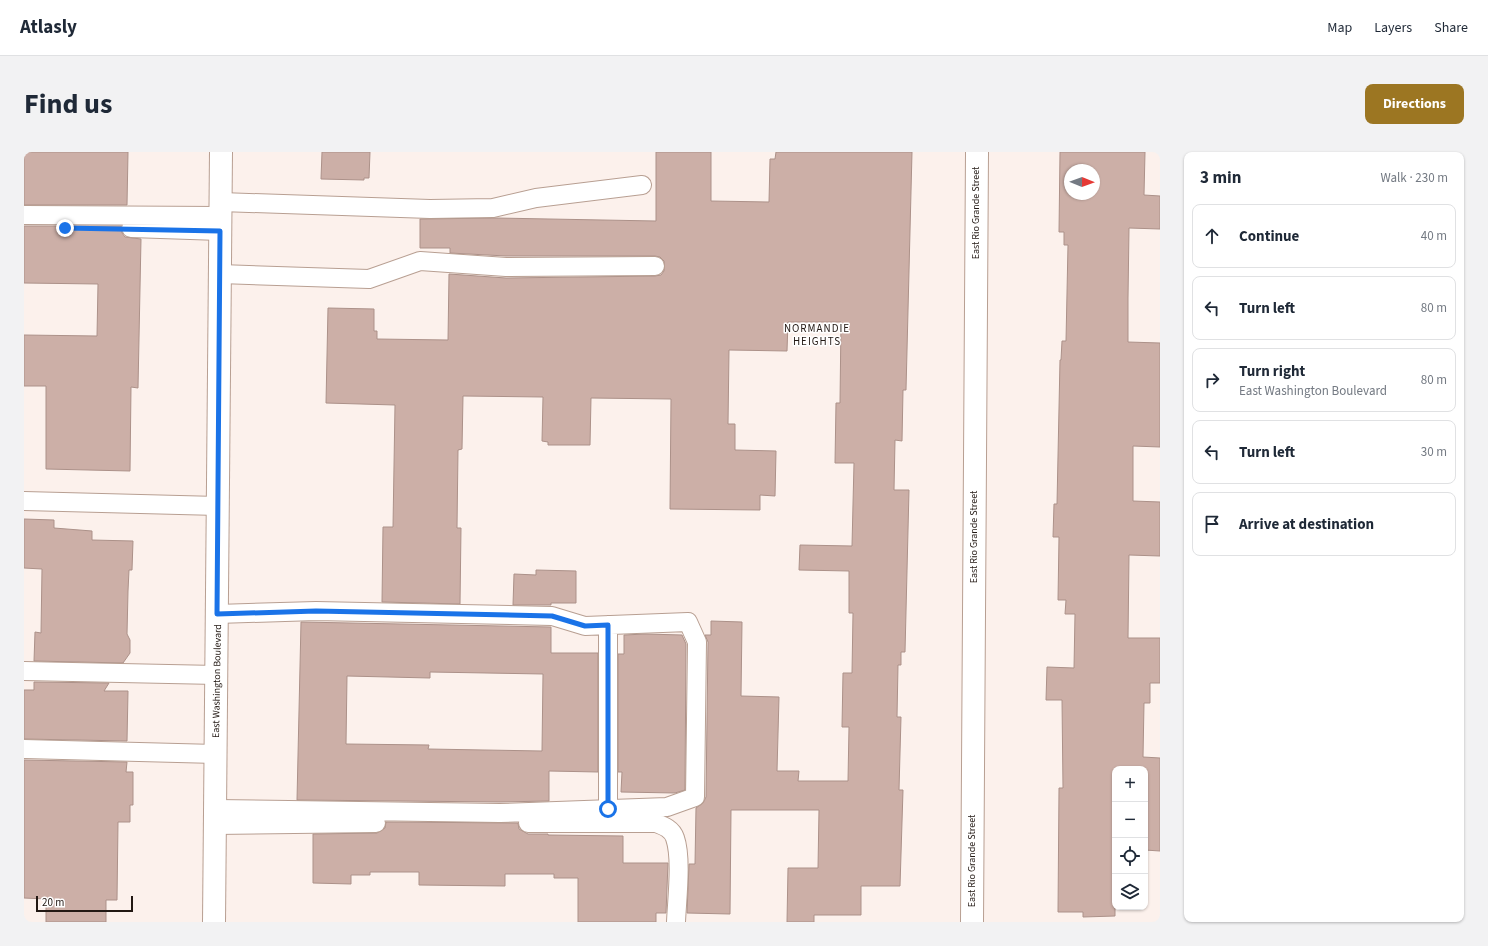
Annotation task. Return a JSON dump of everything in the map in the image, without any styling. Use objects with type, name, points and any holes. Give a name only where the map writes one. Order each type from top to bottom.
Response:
[{"type":"street","name":"East Washington Boulevard","points":[[214,922],[221,152]]},
{"type":"street","name":"East Rio Grande Street","points":[[972,922],[977,152]]},
{"type":"lane","points":[[24,227],[220,216],[493,208],[536,198],[642,185]]},
{"type":"lane","points":[[24,215],[220,216]]},
{"type":"lane","points":[[220,274],[369,279],[420,261],[506,267],[655,266]]},
{"type":"lane","points":[[24,501],[218,506]]},
{"type":"lane","points":[[215,817],[500,813],[667,807],[696,797],[697,642],[688,622],[585,626],[552,616],[316,611],[217,614]]},
{"type":"lane","points":[[608,625],[608,809]]},
{"type":"lane","points":[[24,671],[217,675]]},
{"type":"lane","points":[[24,749],[216,754]]},
{"type":"lane","points":[[215,817],[272,824],[656,823],[668,828],[675,837],[678,854],[676,922]]},
{"type":"building","points":[[24,152],[128,152],[127,205],[24,205]]},
{"type":"building","points":[[322,152],[370,152],[369,178],[364,178],[364,180],[321,179]]},
{"type":"building","points":[[656,152],[711,152],[711,201],[769,202],[770,159],[775,159],[776,152],[912,152],[906,390],[903,390],[902,441],[895,440],[894,490],[909,490],[905,652],[901,652],[901,665],[898,665],[897,717],[901,717],[899,790],[903,790],[900,886],[861,886],[861,915],[814,915],[814,922],[787,922],[788,868],[818,868],[819,810],[731,810],[730,914],[687,913],[689,864],[695,864],[696,808],[703,803],[706,797],[708,642],[705,635],[711,635],[711,621],[742,622],[741,696],[779,697],[777,771],[799,771],[798,781],[848,781],[849,727],[842,727],[843,673],[852,673],[853,613],[849,613],[849,571],[799,570],[800,545],[852,546],[854,463],[835,463],[836,403],[840,403],[841,322],[788,322],[787,351],[729,350],[728,424],[735,424],[735,450],[776,451],[775,496],[760,495],[760,510],[670,509],[671,399],[591,398],[590,445],[548,445],[548,442],[542,441],[543,397],[463,396],[462,449],[458,450],[457,528],[461,528],[460,604],[382,602],[383,527],[393,527],[395,405],[326,403],[328,308],[374,309],[374,331],[377,331],[377,339],[448,340],[449,274],[506,278],[661,275],[664,271],[664,261],[660,257],[655,256],[506,256],[450,253],[450,248],[420,248],[420,219],[496,218],[656,221]]},
{"type":"building","points":[[1060,152],[1145,152],[1144,195],[1160,196],[1160,229],[1129,228],[1128,342],[1160,343],[1160,447],[1133,446],[1133,501],[1160,502],[1160,556],[1129,555],[1128,638],[1160,638],[1160,683],[1150,683],[1150,703],[1144,703],[1143,757],[1160,758],[1160,851],[1148,850],[1148,766],[1112,766],[1112,910],[1115,910],[1115,916],[1083,917],[1083,912],[1058,912],[1059,788],[1063,788],[1062,700],[1046,700],[1047,667],[1074,668],[1075,614],[1065,614],[1066,600],[1058,600],[1059,537],[1053,537],[1054,504],[1057,504],[1060,360],[1062,341],[1066,341],[1068,245],[1064,245],[1064,232],[1059,232]]},
{"type":"building","points":[[24,226],[121,226],[122,233],[125,237],[141,239],[138,388],[131,387],[130,471],[46,469],[46,386],[24,386],[24,335],[97,336],[98,284],[24,283]]},
{"type":"building","points":[[24,519],[54,520],[54,528],[92,531],[92,540],[133,541],[132,570],[129,570],[128,591],[127,634],[130,640],[130,653],[123,663],[34,661],[35,632],[41,633],[42,569],[24,568]]},
{"type":"building","points":[[536,570],[576,571],[576,603],[551,603],[551,605],[513,605],[514,574],[536,575]]},
{"type":"building","points":[[301,622],[551,627],[551,653],[598,653],[598,772],[549,771],[549,801],[297,800]],"holes":[[[430,672],[543,674],[542,751],[428,749],[429,745],[346,744],[347,676],[430,678]]]},
{"type":"building","points":[[624,635],[682,635],[686,644],[685,790],[675,793],[621,792],[622,772],[618,772],[618,654],[624,654]]},
{"type":"building","points":[[34,682],[109,683],[104,691],[128,691],[127,741],[24,739],[24,690],[34,690]]},
{"type":"building","points":[[24,760],[127,762],[126,772],[133,772],[133,805],[130,805],[130,822],[118,822],[117,900],[106,900],[106,922],[46,922],[46,899],[24,898]]},
{"type":"building","points":[[386,822],[518,823],[519,829],[528,834],[623,836],[623,863],[668,863],[666,913],[656,913],[656,922],[578,922],[578,878],[554,878],[554,874],[505,874],[505,886],[419,885],[419,872],[370,872],[370,875],[351,875],[351,884],[313,883],[313,834],[377,833],[385,828]]},
{"type":"district","name":"NORMANDIE HEIGHTS","points":[[817,334]]},
{"type":"route","points":[[65,228],[144,228],[220,231],[217,614],[316,611],[552,616],[585,626],[608,625],[608,809]]}]
